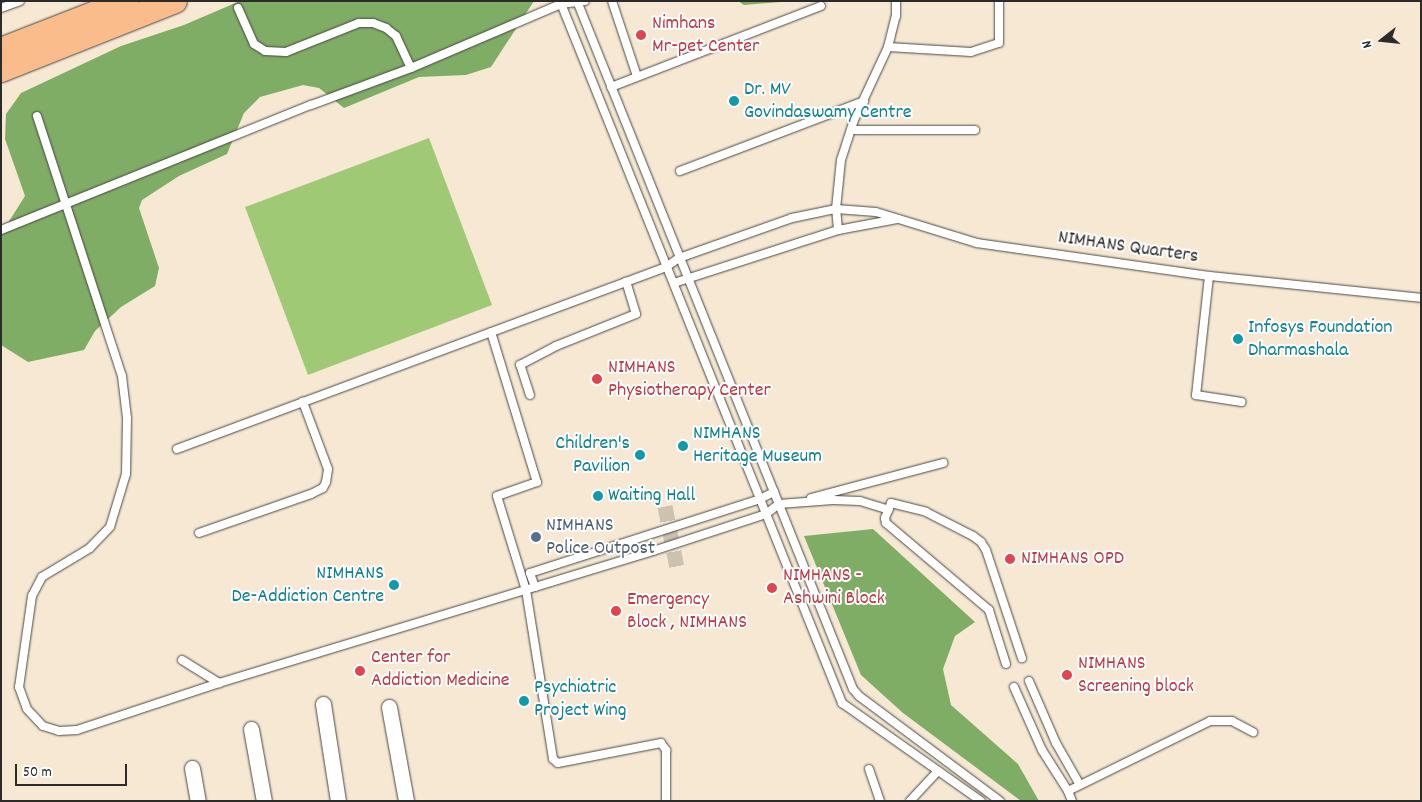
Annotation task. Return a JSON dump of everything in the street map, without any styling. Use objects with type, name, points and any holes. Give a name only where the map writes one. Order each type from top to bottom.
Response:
[{"type":"main road","points":[[1,50],[127,1]]},
{"type":"main road","points":[[1,70],[175,1]]},
{"type":"street","points":[[323,704],[338,801]]},
{"type":"street","points":[[390,707],[406,801]]},
{"type":"street","points":[[251,729],[264,801]]},
{"type":"street","points":[[192,768],[198,801]]},
{"type":"lane","points":[[1,8],[20,1]]},
{"type":"lane","points":[[612,1],[637,76]]},
{"type":"lane","points":[[838,230],[836,209],[841,160],[851,130],[888,47],[896,16],[896,1]]},
{"type":"lane","points":[[888,47],[971,52],[999,43],[999,1]]},
{"type":"lane","points":[[1,230],[311,105],[410,68],[560,3],[580,2],[611,87],[774,492],[782,504],[856,693],[1000,801]]},
{"type":"lane","points":[[560,3],[842,703],[981,801]]},
{"type":"lane","points":[[611,87],[822,6]]},
{"type":"lane","points":[[238,8],[254,44],[265,51],[286,52],[359,23],[373,23],[386,28],[396,36],[410,68]]},
{"type":"lane","points":[[680,171],[864,101]]},
{"type":"lane","points":[[37,116],[122,376],[127,418],[126,474],[114,519],[106,534],[90,548],[42,577],[34,588],[19,680],[21,694],[27,709],[37,721],[51,729],[68,732],[766,514],[782,504],[943,463]]},
{"type":"lane","points":[[851,130],[975,130]]},
{"type":"lane","name":"NIMHANS Quarters","points":[[176,449],[666,267],[680,258],[792,218],[836,209],[876,212],[978,243],[1210,276],[1421,298]]},
{"type":"lane","points":[[674,283],[838,230],[899,218]]},
{"type":"lane","points":[[1210,276],[1196,395],[1241,402]]},
{"type":"lane","points":[[530,395],[520,365],[556,346],[636,314],[626,282]]},
{"type":"lane","points":[[491,332],[537,482],[496,496],[526,590],[554,761],[558,763],[661,743],[666,750],[666,801]]},
{"type":"lane","points":[[199,533],[318,492],[323,488],[328,470],[303,402]]},
{"type":"lane","points":[[535,587],[530,573],[760,499],[774,492]]},
{"type":"lane","points":[[782,504],[833,500],[860,501],[889,510]]},
{"type":"lane","points":[[1006,664],[992,617],[985,605],[886,523],[889,510],[894,502],[926,512],[974,536],[981,542],[986,550],[1022,658]]},
{"type":"lane","points":[[182,660],[219,684]]},
{"type":"lane","points":[[1029,681],[1056,743],[1080,785]]},
{"type":"lane","points":[[1014,687],[1042,750],[1068,791],[1072,801]]},
{"type":"lane","points":[[1068,791],[1210,721],[1232,722],[1253,732]]},
{"type":"lane","points":[[870,769],[880,801]]},
{"type":"lane","points":[[910,801],[938,771]]},
{"type":"green space","points":[[240,1],[534,1],[491,67],[466,75],[419,77],[344,108],[319,88],[303,85],[260,97],[244,113],[227,154],[179,176],[142,200],[139,208],[159,268],[155,286],[121,307],[95,331],[84,350],[28,362],[1,345],[1,234],[25,196],[5,139],[6,114],[21,93],[121,46],[184,25]]},
{"type":"green space","points":[[738,1],[793,1],[744,5]]},
{"type":"green space","points":[[429,138],[492,305],[308,375],[245,207]]},
{"type":"green space","points":[[873,529],[975,622],[955,636],[943,669],[951,705],[1018,764],[1039,801],[1021,801],[903,713],[861,675],[804,536]]},
{"type":"tunnel","points":[[665,506],[678,573]]},
{"type":"place","name":"Nimhans Mr-pet Center","points":[[641,35]]},
{"type":"place","name":"Dr. MV Govindaswamy Centre","points":[[734,101]]},
{"type":"place","name":"Infosys Foundation Dharmashala","points":[[1238,339]]},
{"type":"place","name":"NIMHANS Physiotherapy Center","points":[[597,379]]},
{"type":"place","name":"NIMHANS Heritage Museum","points":[[683,446]]},
{"type":"place","name":"Children's Pavilion","points":[[640,455]]},
{"type":"place","name":"Waiting Hall","points":[[598,496]]},
{"type":"place","name":"NIMHANS Police Outpost","points":[[536,537]]},
{"type":"place","name":"NIMHANS OPD","points":[[1010,559]]},
{"type":"place","name":"NIMHANS De-Addiction Centre","points":[[394,585]]},
{"type":"place","name":"NIMHANS - Ashwini Block","points":[[772,588]]},
{"type":"place","name":"Emergency Block , NIMHANS","points":[[616,611]]},
{"type":"place","name":"Center for Addiction Medicine","points":[[360,671]]},
{"type":"place","name":"NIMHANS Screening block","points":[[1067,675]]},
{"type":"place","name":"Psychiatric Project Wing","points":[[524,701]]}]
